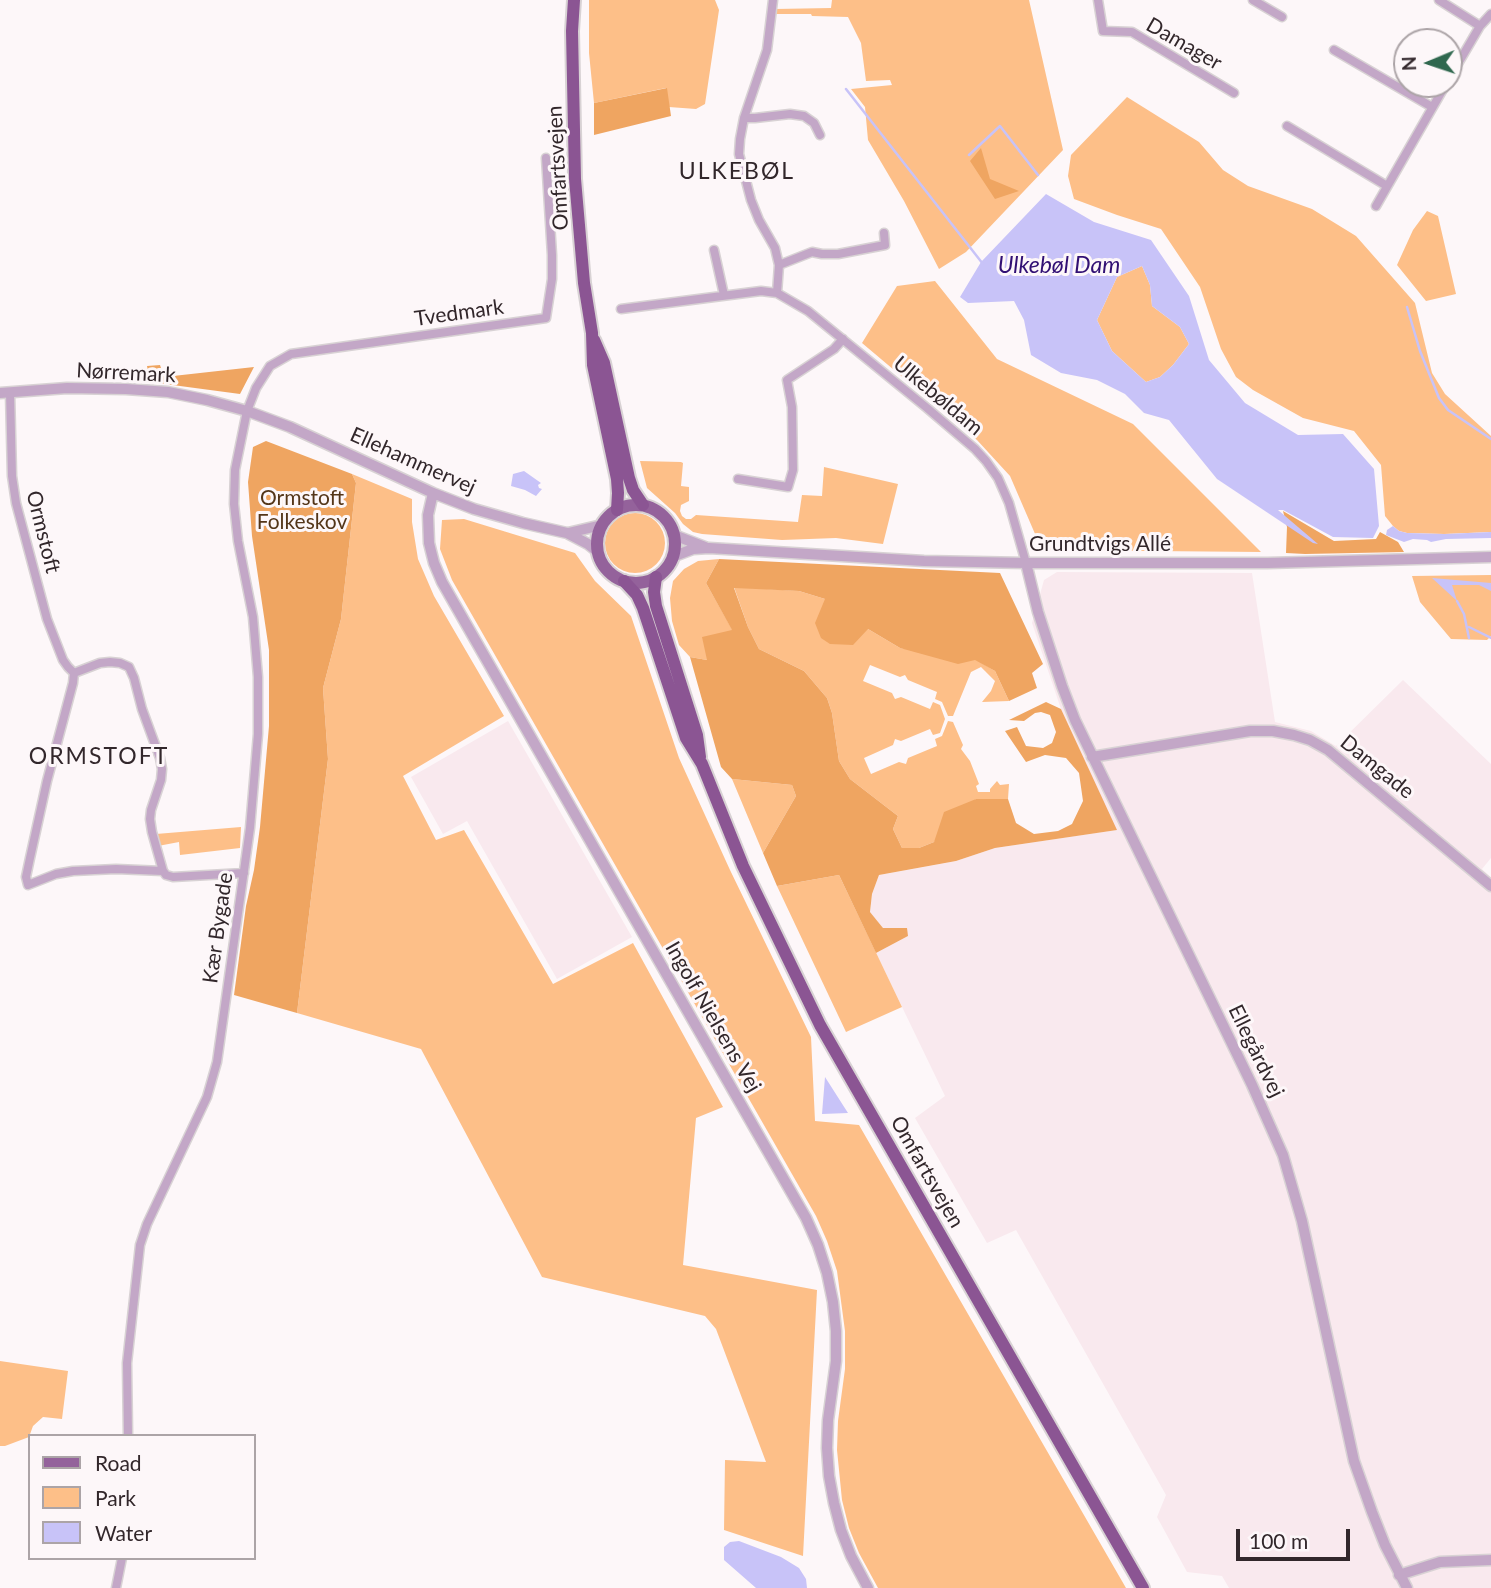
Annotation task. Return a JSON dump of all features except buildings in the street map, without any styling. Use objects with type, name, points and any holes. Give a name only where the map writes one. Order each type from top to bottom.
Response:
[{"type":"highway","name":"Omfartsvejen","points":[[574,0],[572,31],[575,179],[593,365],[617,479],[617,510]]},
{"type":"highway","name":"Omfartsvejen","points":[[592,333],[604,363],[629,478],[643,505]]},
{"type":"highway","name":"Omfartsvejen","points":[[656,577],[656,606],[697,735],[702,764]]},
{"type":"highway","name":"Omfartsvejen","points":[[624,581],[637,595],[643,608],[686,738],[702,764],[743,866],[821,1025],[1143,1588]]},
{"type":"main road","points":[[629,505],[643,505],[665,518],[674,535],[675,547],[667,567],[656,577],[644,582],[624,581],[609,572],[602,563],[598,552],[598,536],[606,519],[617,510],[629,505]]},
{"type":"street","points":[[621,309],[761,291],[778,293],[779,265],[775,248],[759,220],[739,154],[744,117],[767,50],[773,0]]},
{"type":"street","name":"Damager","points":[[1098,0],[1103,31],[1132,33],[1234,93]]},
{"type":"street","points":[[1253,0],[1282,18]]},
{"type":"street","points":[[1439,0],[1480,26]]},
{"type":"street","points":[[1463,55],[1480,26],[1491,14]]},
{"type":"street","points":[[1334,50],[1432,107]]},
{"type":"street","points":[[1376,206],[1437,98]]},
{"type":"street","points":[[744,117],[790,114],[804,116],[814,123],[820,135]]},
{"type":"street","points":[[1287,126],[1387,186]]},
{"type":"street","name":"Tvedmark","points":[[247,411],[270,366],[291,354],[546,318],[552,279],[552,255],[546,158]]},
{"type":"street","points":[[779,265],[813,252],[838,254],[885,245],[884,233]]},
{"type":"street","points":[[714,250],[724,295]]},
{"type":"street","name":"Ulkebøldam","points":[[778,293],[844,339],[975,449],[998,478],[1009,503],[1026,563]]},
{"type":"street","points":[[738,479],[788,487],[793,470],[792,407],[787,380],[834,349],[844,339]]},
{"type":"street","name":"Nørremark","points":[[5,393],[67,388],[168,392],[247,411]]},
{"type":"street","name":"Ormstoft","points":[[5,393],[16,503],[47,619],[63,660],[74,673]]},
{"type":"street","name":"Ellehammervej","points":[[247,411],[321,440],[433,493],[500,517],[567,533],[598,552]]},
{"type":"street","name":"Kær Bygade","points":[[128,1434],[127,1363],[140,1245],[147,1224],[207,1097],[217,1062],[254,793],[258,677],[253,617],[238,541],[234,504],[235,470],[247,411]]},
{"type":"street","name":"Ingolf Nielsens Vej","points":[[433,493],[428,515],[429,542],[433,563],[442,582],[800,1206],[818,1245],[827,1273],[836,1331],[836,1361],[828,1420],[829,1476],[841,1530],[868,1588]]},
{"type":"street","name":"Ellehammervej","points":[[567,533],[602,525]]},
{"type":"street","name":"Grundtvigs Allé","points":[[674,535],[709,548]]},
{"type":"street","name":"Grundtvigs Allé","points":[[672,557],[709,548],[924,561],[1026,563],[1268,563],[1491,556]]},
{"type":"street","name":"Ellegårdvej","points":[[1026,563],[1038,612],[1062,686],[1092,757],[1252,1085],[1283,1155],[1302,1221],[1354,1461],[1372,1512],[1407,1588]]},
{"type":"street","points":[[163,871],[73,871],[56,874],[28,886],[26,877],[30,858],[74,673],[100,663],[120,663],[129,667],[160,758],[161,780],[150,818],[163,871],[173,877],[244,873]]},
{"type":"street","name":"Damgade","points":[[1092,757],[1250,732],[1273,731],[1310,740],[1328,750],[1491,887]]},
{"type":"street","points":[[116,1588],[122,1560]]},
{"type":"street","points":[[1399,1575],[1440,1562],[1491,1560]]},
{"type":"shaded area","points":[[1057,572],[1252,573],[1275,722],[1311,731],[1336,746],[1403,680],[1491,764],[1491,858],[1482,869],[1491,877],[1491,1588],[1229,1588],[1222,1576],[1187,1572],[1157,1517],[1166,1495],[1016,1230],[987,1243],[915,1118],[945,1096],[876,953],[908,936],[883,928],[870,912],[872,894],[879,875],[956,861],[995,848],[1116,830],[1061,709],[1032,623],[1044,580]]},
{"type":"shaded area","points":[[508,721],[632,937],[557,979],[467,821],[443,834],[411,777]]},
{"type":"green space","points":[[589,0],[715,0],[719,10],[705,104],[696,109],[669,107],[666,88],[594,103],[589,53]]},
{"type":"green space","points":[[832,0],[1029,0],[1063,150],[966,252],[939,269],[904,201],[868,140],[865,107],[851,89],[892,85],[890,80],[866,81],[861,43],[848,17],[775,14],[775,9],[831,8]]},
{"type":"green space","points":[[667,88],[671,116],[594,135],[594,103]]},
{"type":"green space","points":[[1127,97],[1199,142],[1223,170],[1248,186],[1312,209],[1356,236],[1415,303],[1432,373],[1445,394],[1491,436],[1491,532],[1444,534],[1399,531],[1385,516],[1381,465],[1354,431],[1303,418],[1253,390],[1236,377],[1221,349],[1200,287],[1161,229],[1074,199],[1068,176],[1071,155]]},
{"type":"green space","points":[[981,148],[990,179],[1019,191],[995,199],[970,161]]},
{"type":"green space","points":[[1427,211],[1438,216],[1456,294],[1426,301],[1397,265],[1413,230]]},
{"type":"green space","points":[[1142,266],[1150,285],[1152,306],[1180,327],[1189,344],[1160,377],[1146,382],[1112,351],[1097,320],[1117,277]]},
{"type":"green space","points":[[935,281],[997,359],[1133,424],[1261,552],[1042,550],[1010,476],[977,440],[862,343],[897,286]]},
{"type":"green space","points":[[160,365],[164,377],[254,367],[240,394],[150,382],[147,366]]},
{"type":"green space","name":"Ormstoft Folkeskov","points":[[266,441],[352,474],[356,483],[341,619],[323,688],[328,759],[297,1013],[234,995],[260,827],[269,726],[269,650],[252,536],[248,482],[253,447]]},
{"type":"green space","points":[[640,461],[683,463],[681,486],[689,487],[689,501],[681,505],[680,511],[686,519],[696,515],[798,522],[802,495],[822,496],[824,467],[898,484],[883,544],[836,538],[782,540],[702,534],[693,532],[683,524],[675,513],[647,488]]},
{"type":"green space","points":[[352,474],[412,499],[412,522],[418,559],[434,596],[504,716],[403,776],[436,840],[464,830],[553,984],[633,943],[723,1107],[696,1118],[683,1265],[817,1290],[803,1556],[724,1530],[725,1460],[766,1462],[716,1329],[705,1316],[542,1277],[421,1049],[297,1013],[328,759],[323,688],[341,619],[356,483]]},
{"type":"green space","points":[[1283,511],[1334,541],[1376,539],[1380,532],[1398,542],[1404,552],[1286,553],[1287,527]]},
{"type":"green space","points":[[629,513],[641,513],[660,526],[665,543],[663,555],[652,568],[641,573],[629,573],[610,560],[605,549],[605,537],[618,518]]},
{"type":"green space","points":[[464,519],[575,553],[595,581],[631,616],[679,758],[811,1037],[815,1121],[859,1125],[1126,1588],[878,1588],[859,1553],[842,1500],[837,1450],[845,1369],[845,1331],[837,1271],[827,1241],[816,1216],[452,580],[440,549],[442,520]]},
{"type":"green space","points":[[719,559],[706,583],[733,631],[707,660],[690,657],[679,645],[672,621],[670,598],[673,581],[684,569],[698,561]]},
{"type":"green space","points":[[719,559],[1000,573],[1043,664],[1032,673],[1037,688],[1009,701],[995,671],[975,660],[958,664],[900,648],[868,629],[853,645],[830,644],[821,638],[815,623],[825,599],[799,591],[734,588],[759,649],[804,671],[827,698],[832,713],[839,761],[850,779],[898,816],[893,829],[902,848],[919,848],[934,842],[944,812],[976,799],[1008,799],[1016,823],[1034,834],[1058,831],[1072,824],[1083,801],[1079,773],[1066,758],[1045,755],[1026,762],[1005,731],[1017,727],[1026,746],[1043,748],[1052,743],[1056,732],[1050,715],[1041,712],[1024,721],[1009,720],[1046,702],[1061,709],[1117,830],[995,848],[956,861],[879,875],[872,894],[870,912],[883,928],[907,928],[908,936],[876,953],[839,875],[777,886],[763,853],[796,796],[792,785],[732,779],[721,767],[690,657],[707,660],[702,637],[732,630],[706,583]]},
{"type":"green space","points":[[1491,575],[1491,636],[1487,640],[1451,639],[1420,602],[1412,576]]},
{"type":"green space","points":[[734,587],[799,591],[825,599],[900,648],[975,659],[995,671],[1009,701],[982,702],[995,681],[981,667],[971,672],[953,716],[948,716],[942,702],[935,699],[937,692],[908,680],[905,675],[900,677],[870,665],[863,681],[892,693],[895,699],[901,697],[930,709],[933,702],[940,705],[945,719],[940,733],[933,735],[930,729],[901,741],[895,739],[893,745],[864,758],[871,774],[899,762],[906,764],[908,758],[937,746],[935,739],[942,736],[948,721],[953,722],[963,745],[961,749],[970,761],[979,784],[976,786],[978,792],[990,792],[997,781],[1000,785],[1009,784],[1008,799],[976,799],[934,842],[919,848],[902,848],[893,829],[898,816],[850,779],[839,761],[832,713],[827,698],[804,671],[759,649]]},
{"type":"green space","points":[[732,779],[792,785],[796,796],[763,853]]},
{"type":"green space","points":[[241,827],[240,848],[180,855],[179,842],[158,846],[156,834]]},
{"type":"green space","points":[[839,875],[902,1007],[846,1032],[777,886]]},
{"type":"green space","points":[[0,1361],[68,1371],[62,1419],[43,1417],[33,1426],[28,1437],[0,1446]]},
{"type":"water","name":"Ulkebøl Dam","points":[[1046,194],[1094,222],[1151,240],[1189,296],[1209,360],[1245,403],[1298,435],[1343,434],[1374,469],[1379,526],[1373,538],[1333,537],[1283,510],[1278,510],[1318,544],[1313,543],[1217,479],[1169,420],[1144,413],[1125,394],[1097,380],[1061,373],[1031,355],[1024,320],[1014,301],[968,303],[960,297],[981,262]],"holes":[[[1142,266],[1150,285],[1152,306],[1180,327],[1189,344],[1160,377],[1146,382],[1112,351],[1097,320],[1117,277]]]},
{"type":"water","points":[[524,471],[541,483],[538,485],[542,489],[536,496],[511,486],[513,474]]},
{"type":"water","points":[[1393,526],[1407,533],[1491,532],[1491,538],[1431,542],[1413,539],[1404,542],[1386,535],[1387,530]]},
{"type":"water","points":[[1432,578],[1491,583],[1491,591],[1479,585],[1452,585],[1457,601]]},
{"type":"water","points":[[825,1077],[848,1113],[822,1114]]},
{"type":"water","points":[[739,1541],[781,1557],[799,1568],[806,1579],[807,1588],[756,1588],[724,1560],[724,1547],[730,1542]]},
{"type":"waterway","points":[[846,89],[983,264]]},
{"type":"waterway","points":[[969,155],[1000,126],[1038,175]]},
{"type":"waterway","points":[[1407,307],[1420,351],[1439,398],[1448,410],[1491,439]]},
{"type":"waterway","points":[[1457,601],[1464,614],[1469,638]]},
{"type":"waterway","points":[[1469,627],[1491,638]]},
{"type":"district","name":"ULKEBØL","points":[[737,172]]},
{"type":"district","name":"ORMSTOFT","points":[[99,757]]}]
